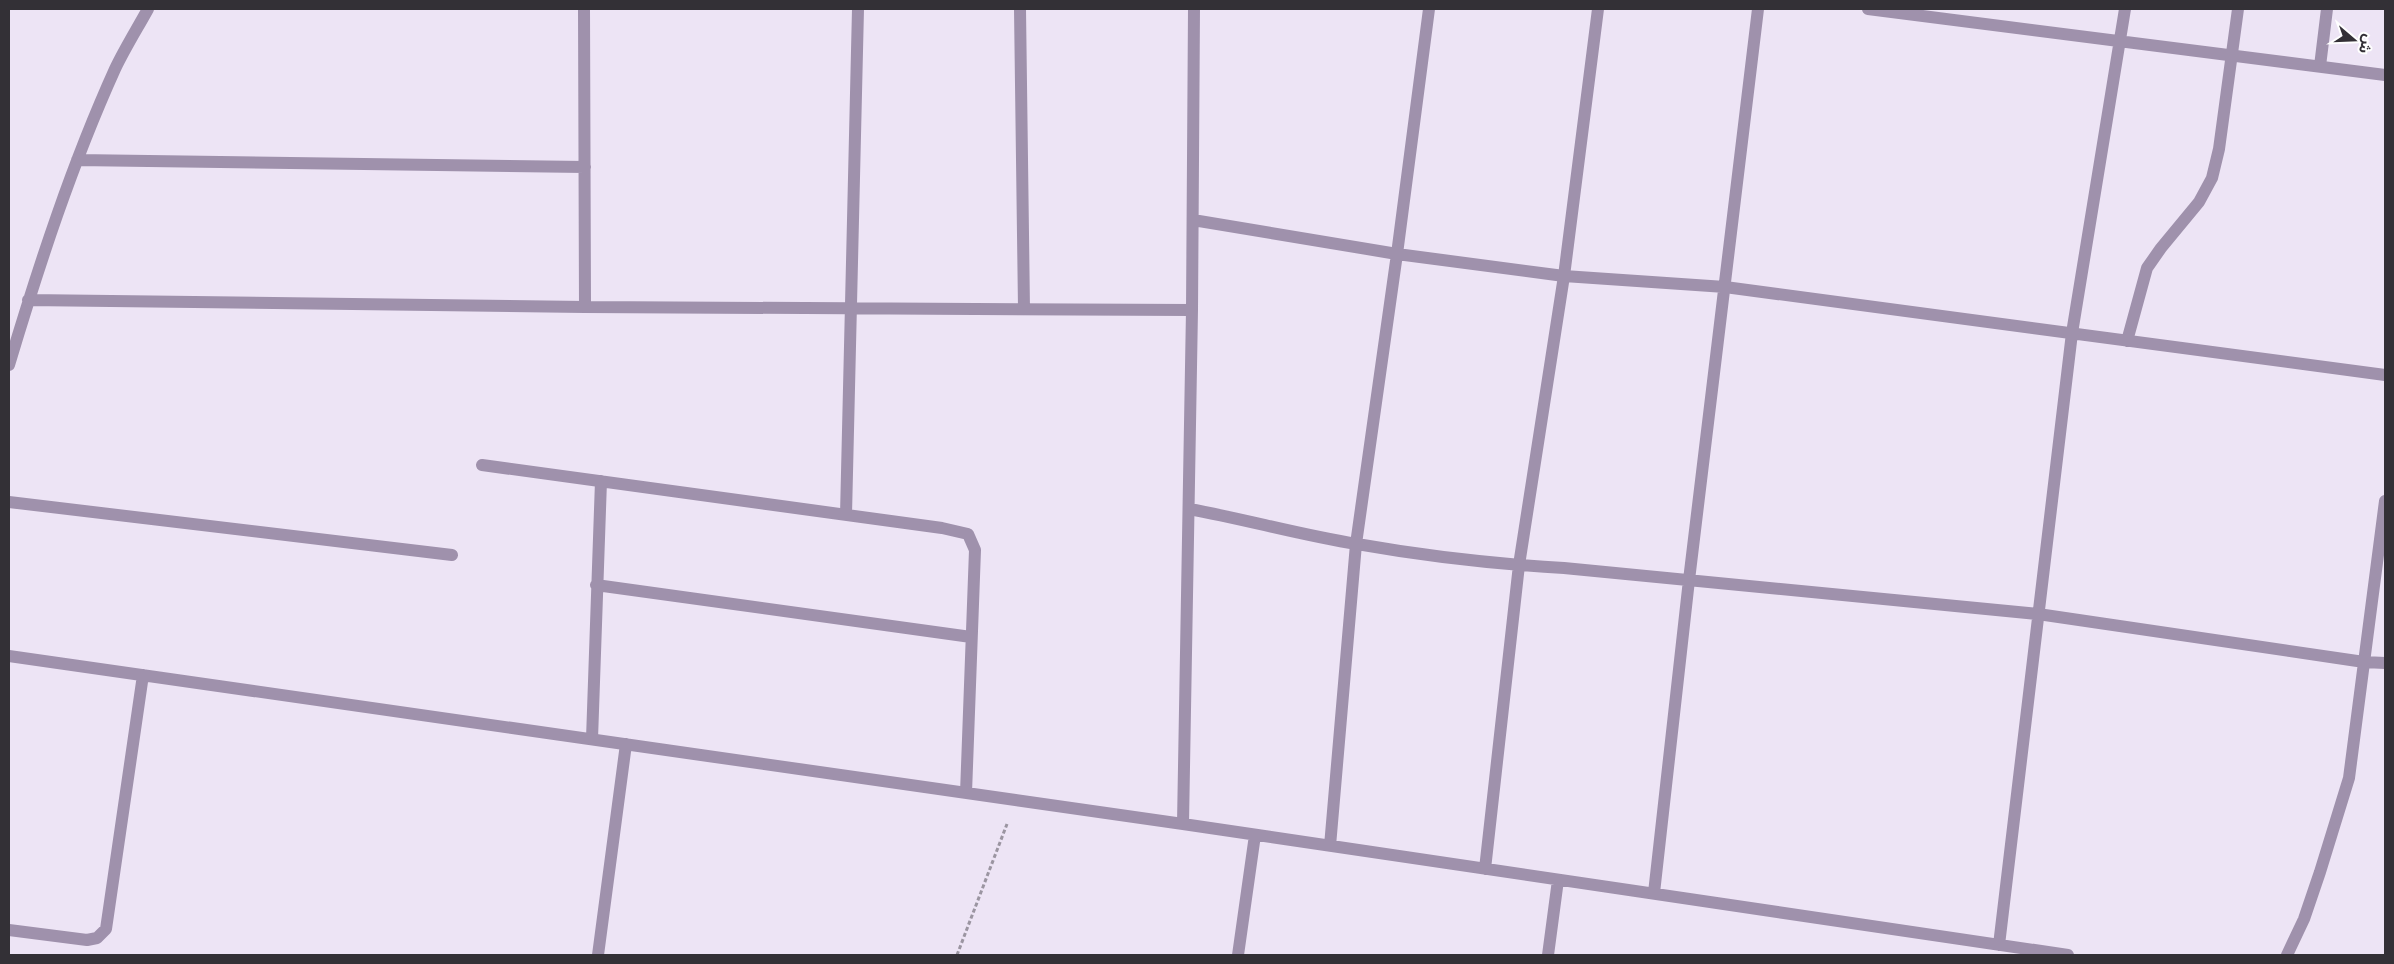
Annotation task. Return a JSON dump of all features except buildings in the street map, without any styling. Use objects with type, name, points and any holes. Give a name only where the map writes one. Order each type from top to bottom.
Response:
[{"type":"street","points":[[9,364],[28,300],[77,160],[116,68],[148,9]]},
{"type":"street","points":[[584,9],[585,308]]},
{"type":"street","points":[[846,515],[858,9]]},
{"type":"street","points":[[1020,9],[1024,309]]},
{"type":"street","points":[[1183,824],[1192,310],[1194,9]]},
{"type":"street","points":[[1330,846],[1356,544],[1429,9]]},
{"type":"street","points":[[1485,868],[1519,565],[1564,276],[1598,9]]},
{"type":"street","points":[[1654,892],[1689,580],[1758,9]]},
{"type":"street","points":[[1868,9],[2385,75]]},
{"type":"street","points":[[1999,945],[2072,333],[2125,9]]},
{"type":"street","points":[[2127,340],[2147,268],[2199,202],[2212,178],[2219,149],[2230,54],[2238,9]]},
{"type":"street","points":[[2320,66],[2327,9]]},
{"type":"street","points":[[77,160],[585,167]]},
{"type":"street","points":[[1193,220],[1397,254],[1564,276],[1725,287],[2385,375]]},
{"type":"street","points":[[28,300],[585,308],[1192,310]]},
{"type":"street","points":[[482,465],[942,528],[968,534],[975,550],[966,793]]},
{"type":"street","points":[[592,739],[601,482]]},
{"type":"street","points":[[2287,955],[2304,919],[2349,778],[2385,501]]},
{"type":"street","points":[[9,502],[452,555]]},
{"type":"street","points":[[1189,509],[1240,518],[1356,544],[1491,563],[2038,614],[2364,662],[2385,663]]},
{"type":"street","points":[[596,585],[972,637]]},
{"type":"street","points":[[9,656],[1183,824],[1558,880],[1654,892],[2068,955]]},
{"type":"street","points":[[9,930],[87,940],[97,938],[106,929],[143,675]]},
{"type":"street","points":[[598,955],[626,744]]},
{"type":"street","points":[[1238,955],[1255,835]]},
{"type":"street","points":[[1548,955],[1558,880]]},
{"type":"path","points":[[957,955],[1017,800]]}]
